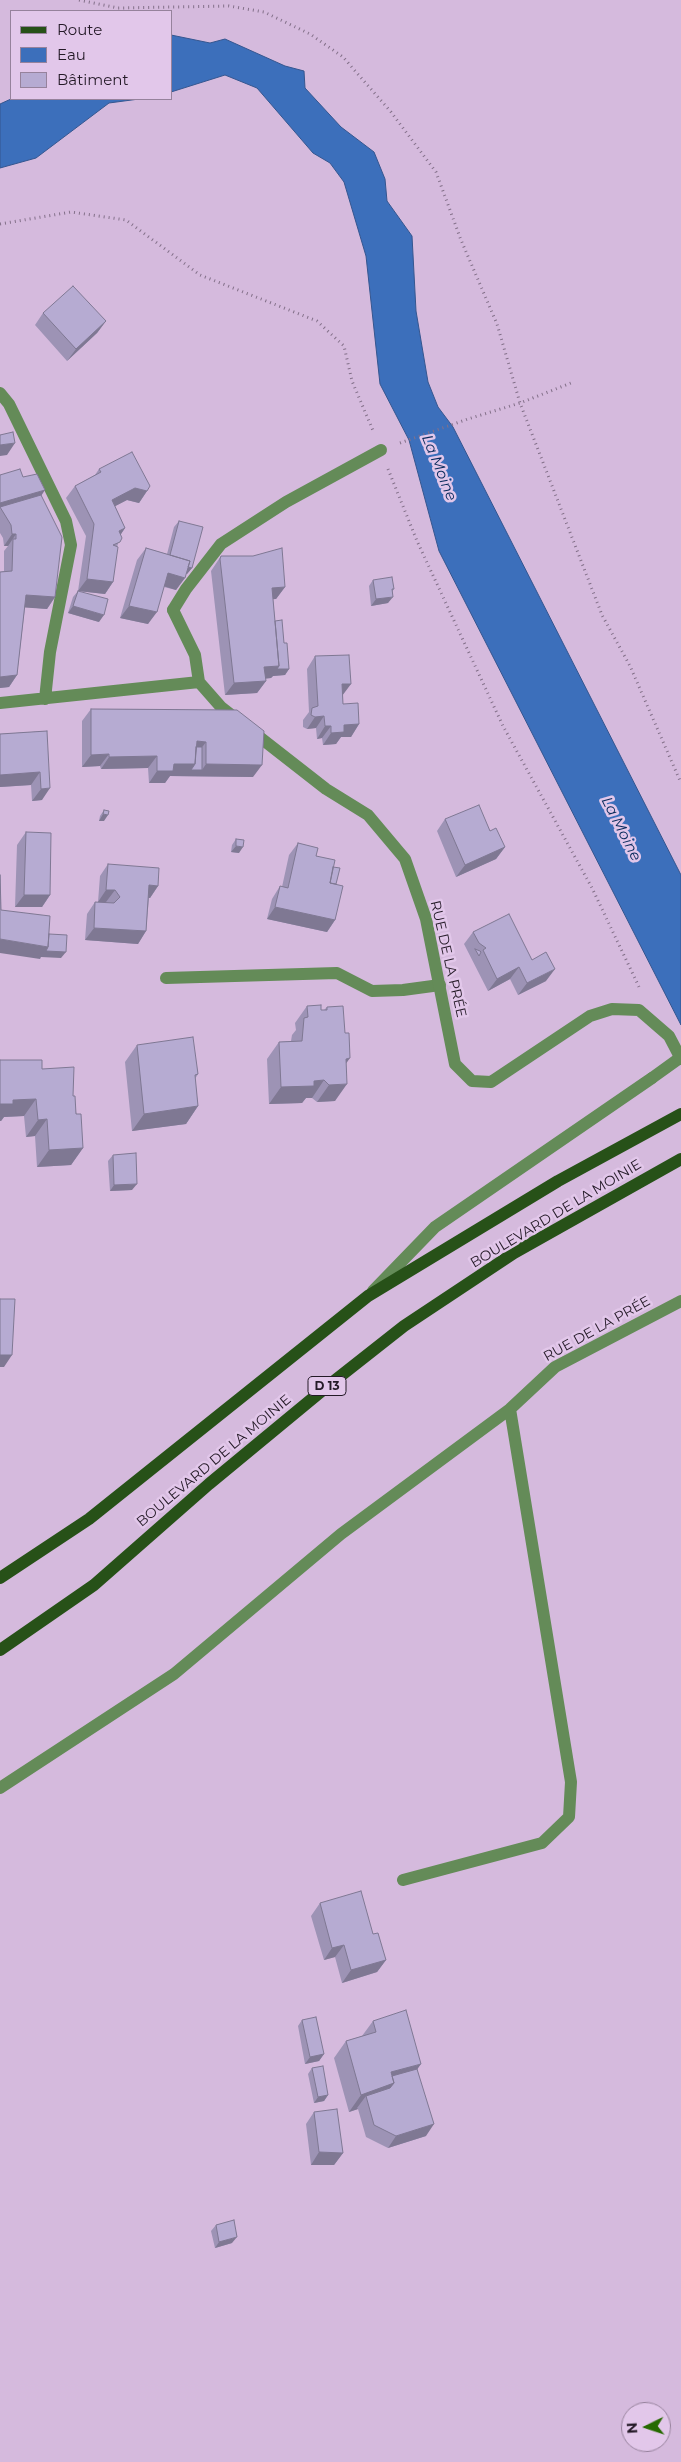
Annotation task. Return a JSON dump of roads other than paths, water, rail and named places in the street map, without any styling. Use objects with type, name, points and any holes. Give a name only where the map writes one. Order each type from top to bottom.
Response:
[{"type":"main road","name":"BOULEVARD DE LA MOINIE","points":[[0,1578],[89,1518],[368,1296],[558,1181],[678,1115]]},
{"type":"main road","name":"BOULEVARD DE LA MOINIE","points":[[0,1650],[94,1585],[209,1484],[404,1326],[514,1253],[681,1159]]},
{"type":"street","points":[[0,393],[9,404],[66,521],[71,545],[50,652],[45,698]]},
{"type":"street","points":[[0,703],[199,682],[195,655],[173,610],[186,589],[221,544],[286,502],[381,450]]},
{"type":"street","name":"RUE DE LA PRÉE","points":[[199,682],[221,707],[326,789],[368,815],[405,859],[426,919],[455,1064],[472,1080],[491,1082],[590,1016],[612,1009],[639,1010],[669,1036],[681,1058]]},
{"type":"street","points":[[166,978],[337,973],[372,990],[402,990],[440,985]]},
{"type":"street","points":[[368,1296],[435,1227],[681,1058]]},
{"type":"street","name":"RUE DE LA PRÉE","points":[[0,1788],[174,1674],[341,1534],[510,1409],[555,1367],[681,1301]]},
{"type":"street","points":[[404,1880],[542,1843],[569,1817],[571,1782],[510,1409]]},
{"type":"water","name":"La Moine","points":[[172,35],[210,43],[225,39],[285,66],[304,71],[305,88],[341,127],[374,152],[385,179],[387,201],[412,236],[416,311],[428,382],[438,407],[453,427],[681,875],[681,1025],[439,551],[409,440],[380,384],[366,256],[344,182],[330,163],[313,153],[257,88],[225,75],[172,92]]},
{"type":"water","points":[[10,99],[132,100],[109,103],[36,158],[0,168],[0,104]]}]
